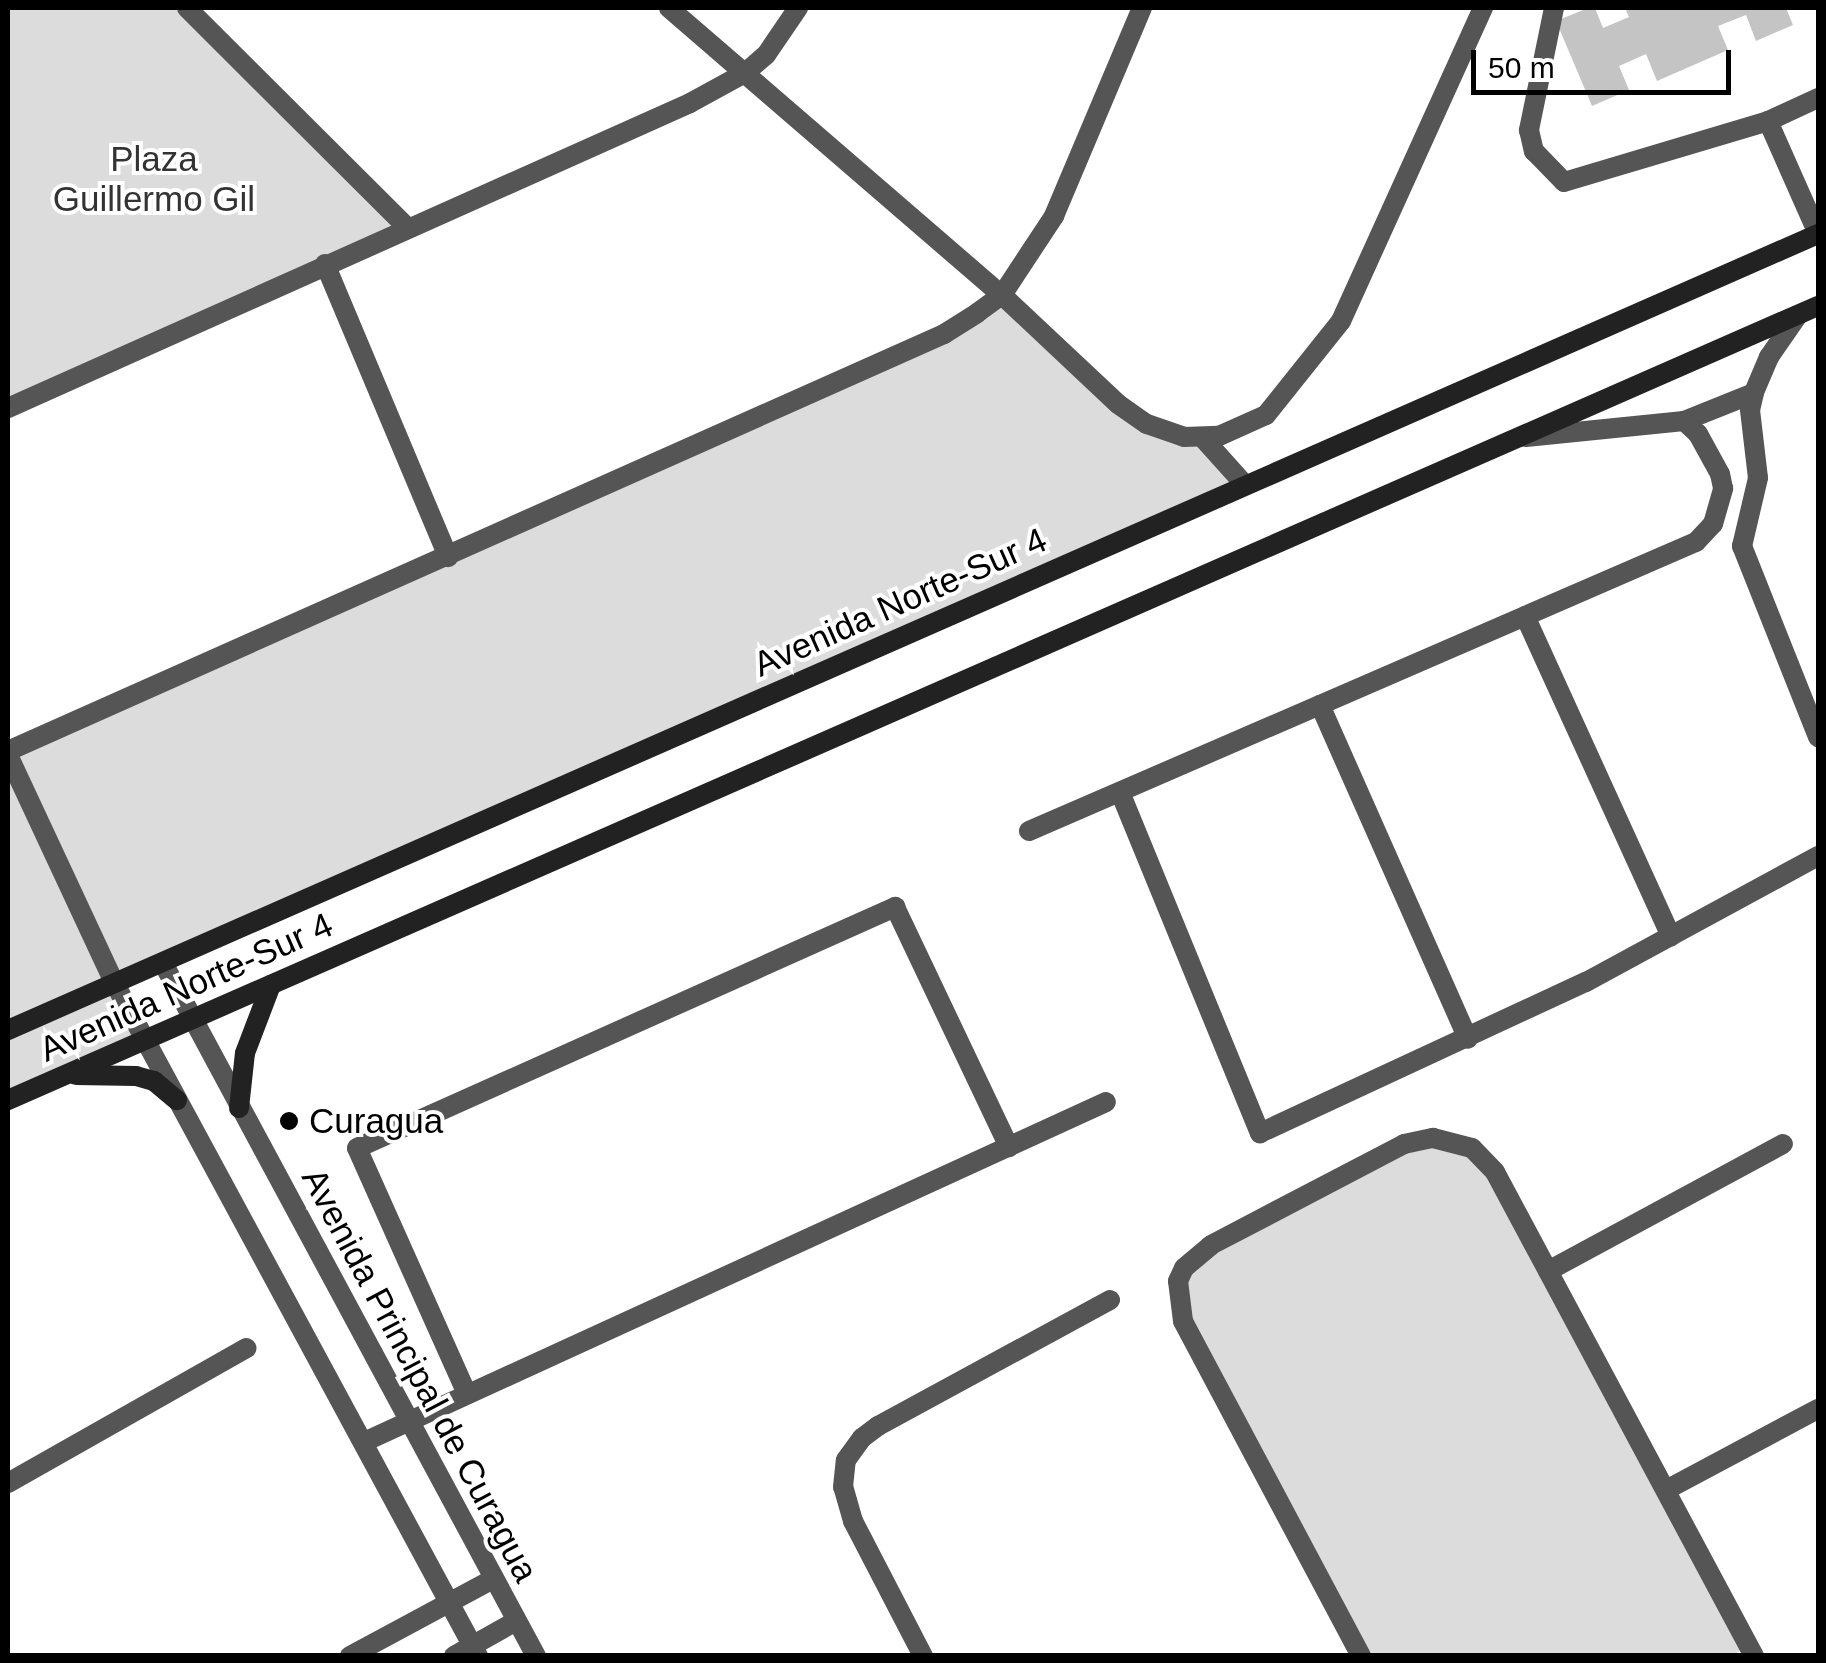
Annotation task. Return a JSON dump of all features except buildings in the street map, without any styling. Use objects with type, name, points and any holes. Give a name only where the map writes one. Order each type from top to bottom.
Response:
[{"type":"main road","name":"Avenida Norte-Sur 4","points":[[8,1030],[1818,234]]},
{"type":"main road","name":"Avenida Norte-Sur 4","points":[[8,1100],[1818,306]]},
{"type":"main road","points":[[238,1108],[245,1053],[271,985]]},
{"type":"main road","points":[[64,1075],[136,1076],[154,1081],[177,1100]]},
{"type":"street","points":[[187,8],[407,227]]},
{"type":"street","points":[[669,8],[1002,295],[1118,404],[1167,434],[1202,437],[1220,436],[1266,415],[1341,321],[1484,8]]},
{"type":"street","points":[[8,408],[690,103],[745,73],[782,36],[798,8]]},
{"type":"street","points":[[516,1621],[468,1652],[449,1602],[115,984],[8,753],[944,334],[1002,295],[1054,216],[1142,8]]},
{"type":"street","points":[[1554,8],[1528,130],[1534,151],[1564,182],[1768,122],[1818,98]]},
{"type":"street","points":[[1768,122],[1818,234]]},
{"type":"street","points":[[325,264],[448,557]]},
{"type":"street","points":[[1798,315],[1769,357],[1750,410],[1758,478],[1743,529],[1744,556],[1818,738]]},
{"type":"street","points":[[1517,438],[1684,421],[1754,394]]},
{"type":"street","points":[[1030,832],[1696,542],[1714,524],[1723,488],[1698,434],[1684,421]]},
{"type":"street","points":[[1202,437],[1246,486]]},
{"type":"street","points":[[1723,488],[1758,478]]},
{"type":"street","points":[[1525,616],[1670,936]]},
{"type":"street","points":[[1320,705],[1468,1039]]},
{"type":"street","points":[[1120,792],[1260,1133],[1468,1039],[1818,856]]},
{"type":"street","points":[[467,1394],[356,1148],[895,906],[1009,1147]]},
{"type":"street","name":"Avenida Principal de Curagua","points":[[163,963],[536,1656]]},
{"type":"street","points":[[364,1442],[1106,1102]]},
{"type":"street","points":[[1361,1656],[1183,1320],[1178,1296],[1184,1268],[1210,1245],[1404,1144],[1433,1138],[1461,1142],[1484,1159],[1666,1490],[1745,1652]]},
{"type":"street","points":[[1548,1272],[1783,1144]]},
{"type":"street","points":[[923,1656],[852,1521],[843,1487],[846,1460],[862,1438],[878,1426],[1110,1300]]},
{"type":"street","points":[[8,1482],[247,1348]]},
{"type":"street","points":[[1666,1490],[1818,1409]]},
{"type":"street","points":[[350,1656],[492,1579]]},
{"type":"green space","name":"Plaza Guillermo Gil","points":[[8,8],[187,8],[407,227],[8,408]]},
{"type":"green space","points":[[1002,295],[1118,404],[1202,437],[1245,485],[115,984],[144,1039],[8,1100],[8,751],[944,334]]},
{"type":"green space","points":[[1404,1144],[1472,1148],[1749,1646],[1731,1656],[1361,1655],[1183,1321],[1184,1268]]},
{"type":"place","name":"Curagua","points":[[289,1121]]}]
